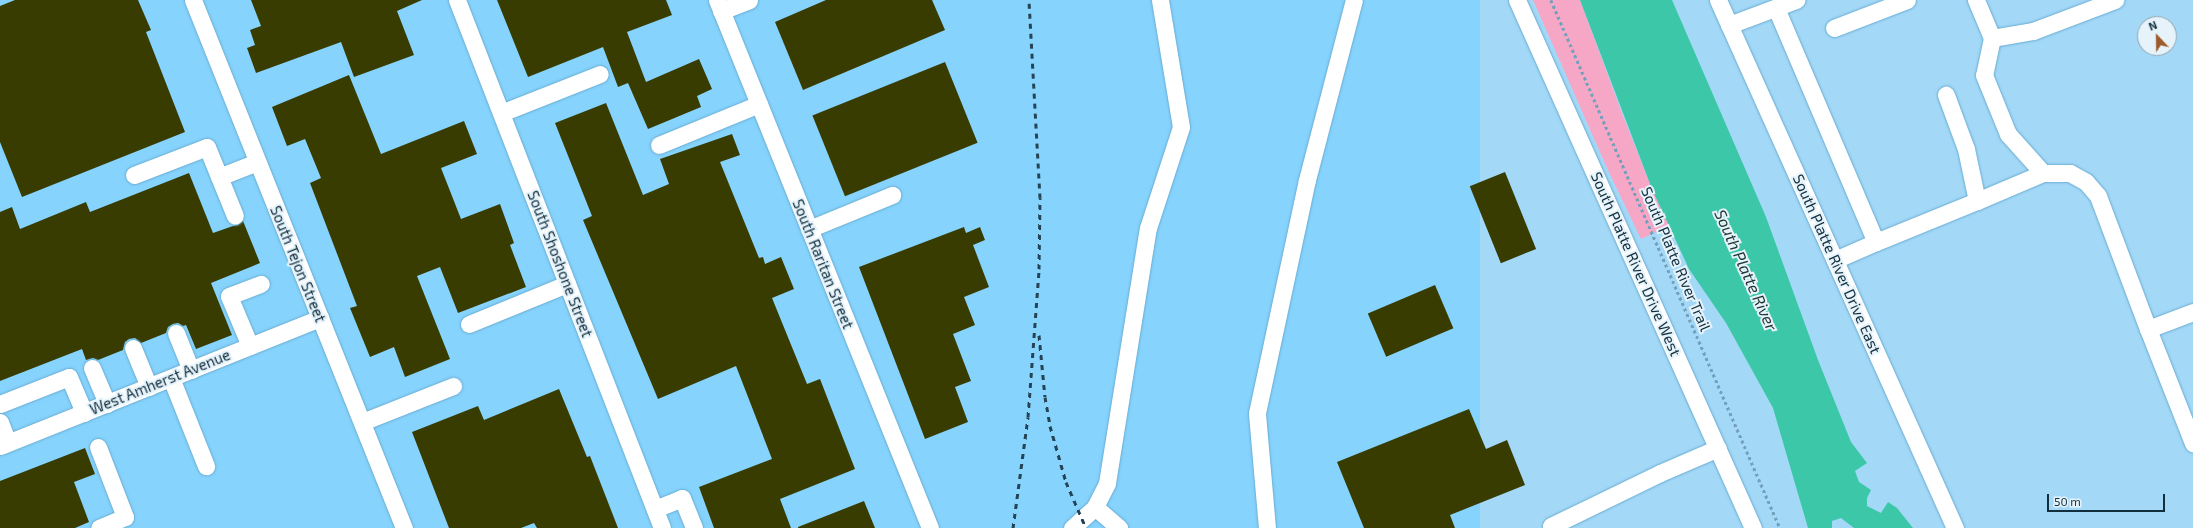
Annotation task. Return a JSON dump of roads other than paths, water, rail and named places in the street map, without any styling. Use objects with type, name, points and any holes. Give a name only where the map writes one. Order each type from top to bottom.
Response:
[{"type":"street","name":"South Tejon Street","points":[[193,0],[362,422],[402,527]]},
{"type":"street","name":"South Shoshone Street","points":[[457,0],[662,528]]},
{"type":"street","points":[[719,5],[749,0]]},
{"type":"street","points":[[1072,528],[1095,507],[1107,483],[1148,228],[1180,126],[1160,0]]},
{"type":"street","points":[[1267,528],[1257,413],[1307,180],[1354,0]]},
{"type":"street","name":"South Platte River Drive West","points":[[1517,0],[1753,528]]},
{"type":"street","name":"South Platte River Drive East","points":[[1718,0],[1955,528]]},
{"type":"street","points":[[1730,25],[1796,0]]},
{"type":"street","points":[[1834,28],[1907,0]]},
{"type":"street","points":[[1976,0],[1992,38],[1984,75],[2008,134],[2043,173]]},
{"type":"street","points":[[1992,38],[2033,31],[2115,0]]},
{"type":"street","name":"South Raritan Street","points":[[719,5],[930,528]]},
{"type":"street","points":[[1776,8],[1876,242]]},
{"type":"street","points":[[501,113],[600,74]]},
{"type":"street","points":[[1946,95],[1966,149],[1978,201]]},
{"type":"street","points":[[659,145],[759,104]]},
{"type":"street","points":[[134,175],[207,147],[235,216]]},
{"type":"street","points":[[219,177],[257,162]]},
{"type":"street","points":[[1835,260],[2043,173],[2070,174],[2086,182],[2098,196],[2193,443]]},
{"type":"street","points":[[809,230],[892,195]]},
{"type":"street","points":[[250,346],[229,296],[261,284]]},
{"type":"street","points":[[469,324],[567,284]]},
{"type":"street","points":[[2148,329],[2193,312]]},
{"type":"street","name":"West Amherst Avenue","points":[[4,445],[320,318]]},
{"type":"street","points":[[176,333],[192,370]]},
{"type":"street","points":[[133,348],[149,387]]},
{"type":"street","points":[[92,368],[107,404]]},
{"type":"street","points":[[0,404],[69,377],[84,413]]},
{"type":"street","points":[[171,378],[206,466]]},
{"type":"street","points":[[362,422],[453,386]]},
{"type":"street","points":[[0,422],[4,445]]},
{"type":"street","points":[[98,447],[125,517],[99,528]]},
{"type":"street","points":[[1552,528],[1551,526],[1660,473],[1718,448]]},
{"type":"street","points":[[655,509],[682,498],[694,528]]},
{"type":"street","points":[[1095,507],[1119,528]]},
{"type":"water","name":"South Platte River","points":[[1580,0],[1672,0],[1766,217],[1818,360],[1851,442],[1867,463],[1855,471],[1859,482],[1871,490],[1867,498],[1867,506],[1881,513],[1888,502],[1897,508],[1913,528],[1854,528],[1841,518],[1832,521],[1832,528],[1808,528],[1773,408],[1726,323],[1689,269],[1652,189]]},
{"type":"railway","points":[[1013,528],[1028,417],[1039,269],[1040,198],[1029,0]]},
{"type":"railway","points":[[1039,335],[1045,397],[1050,426],[1066,482],[1086,528]]}]
